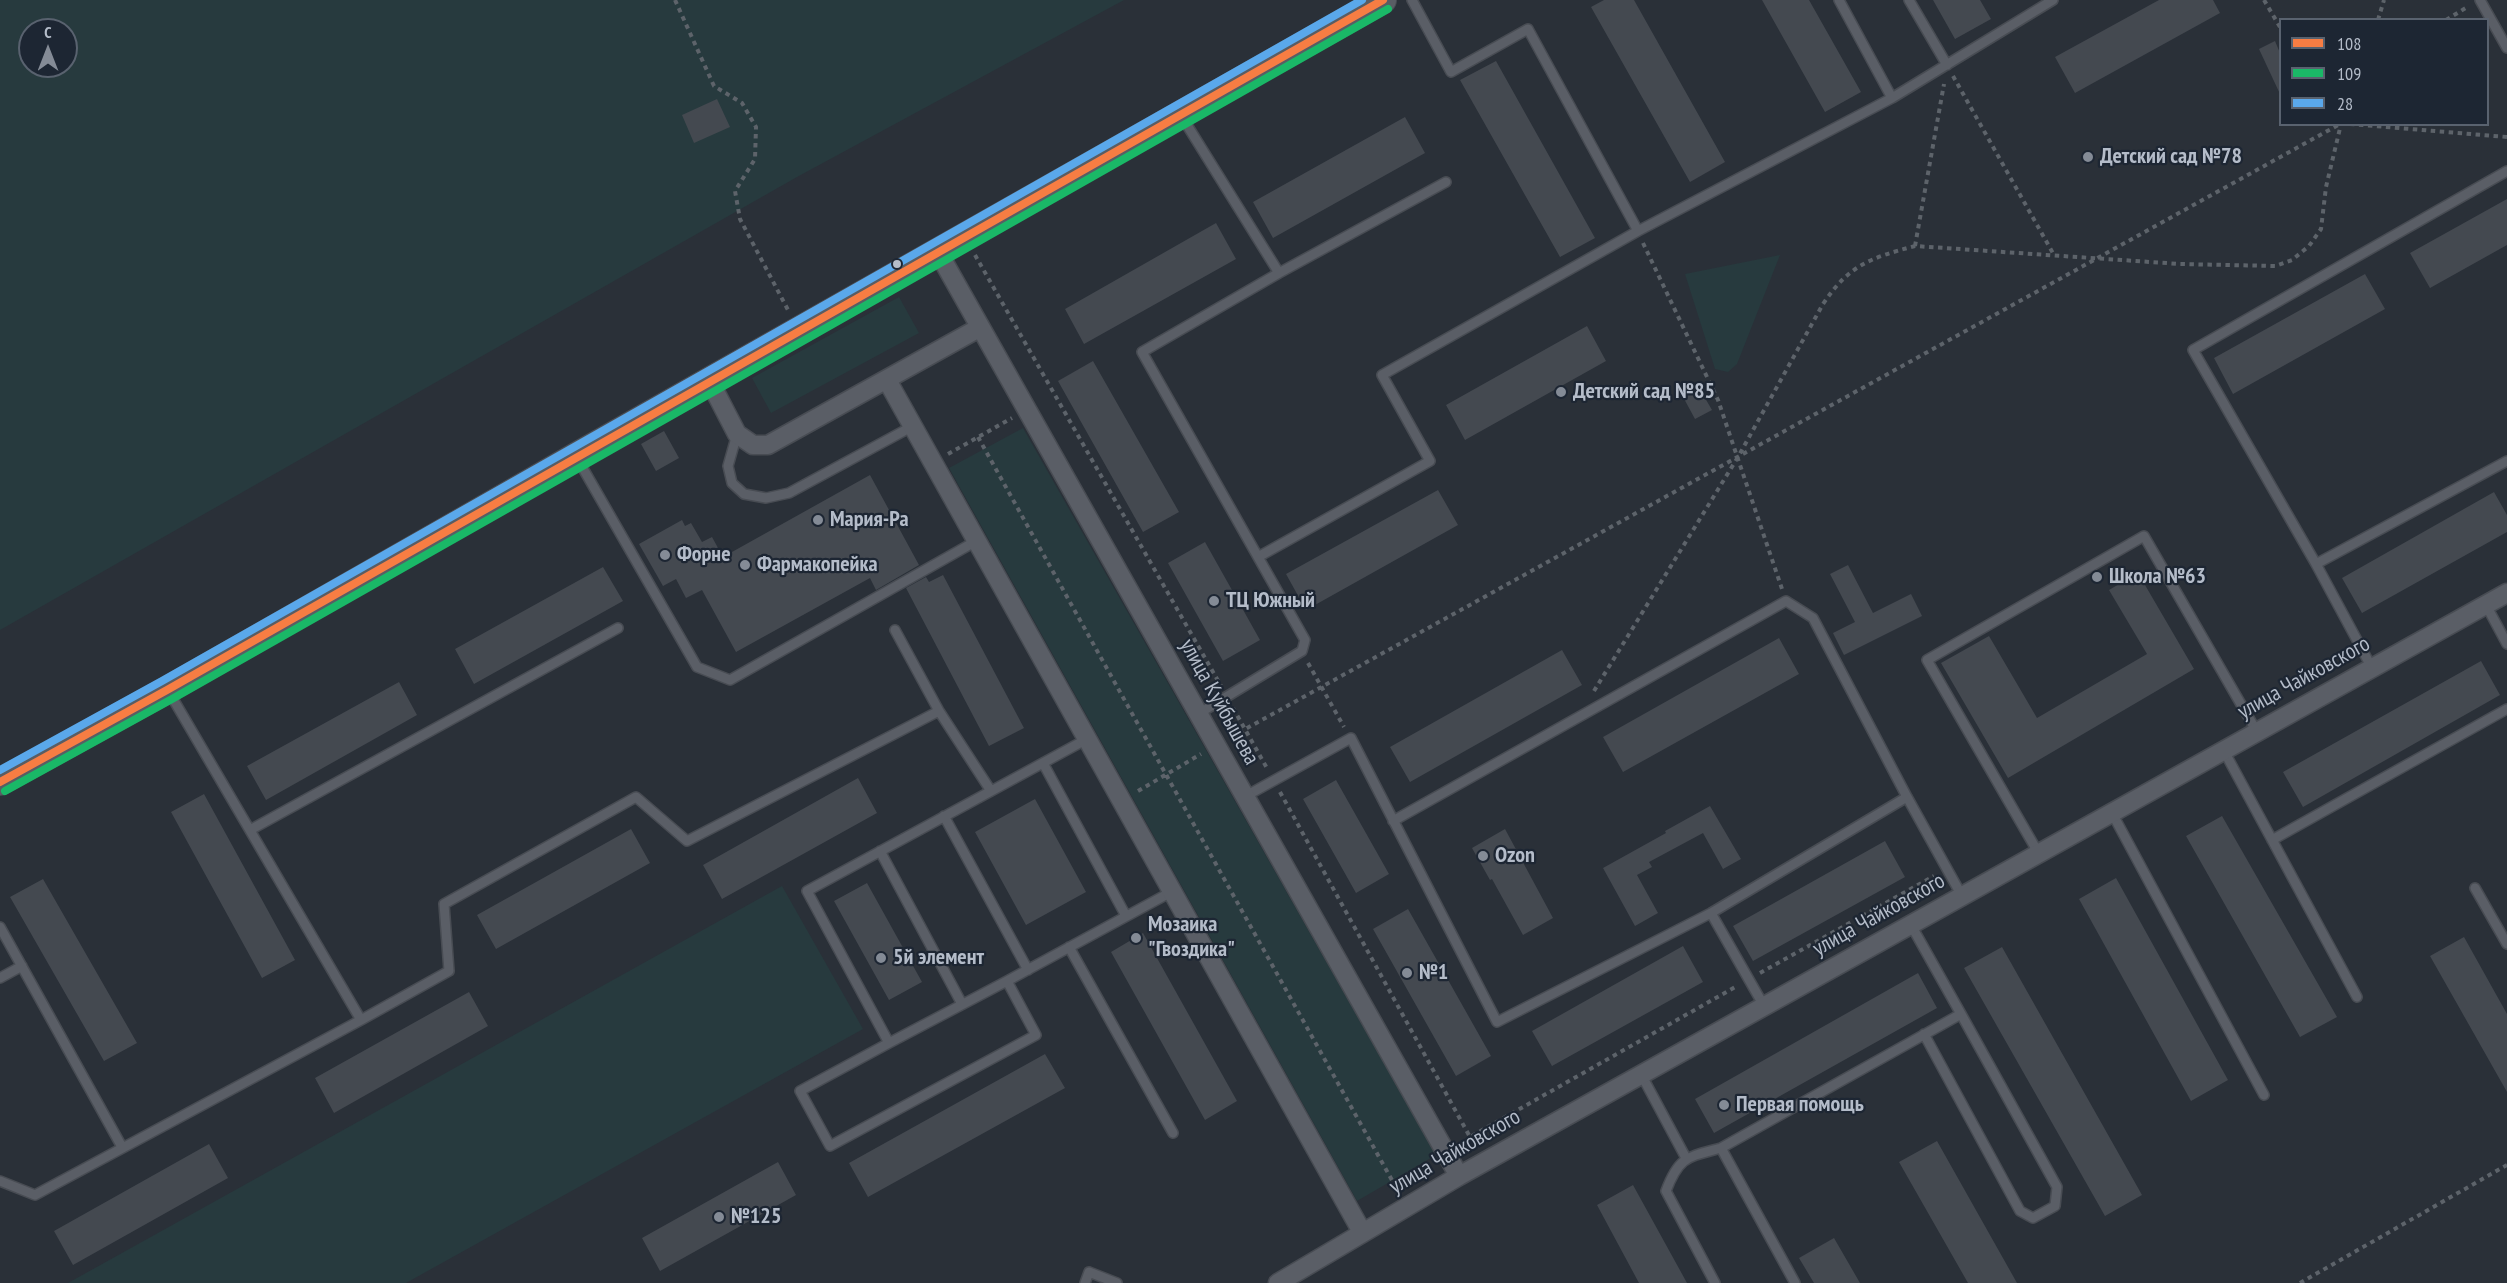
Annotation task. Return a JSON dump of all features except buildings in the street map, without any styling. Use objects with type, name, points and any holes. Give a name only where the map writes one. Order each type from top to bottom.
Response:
[{"type":"main road","points":[[0,782],[167,690],[709,380],[1383,0]]},
{"type":"street","name":"улица Куйбышева","points":[[938,252],[1459,1176]]},
{"type":"street","points":[[709,380],[737,434],[753,445],[768,445],[979,328]]},
{"type":"street","points":[[887,380],[1362,1232]]},
{"type":"street","name":"улица Чайковского","points":[[1278,1283],[1459,1176],[2507,593]]},
{"type":"lane","points":[[1412,0],[1451,72],[1528,29],[1638,231]]},
{"type":"lane","points":[[1839,0],[1892,98]]},
{"type":"lane","points":[[1910,0],[1947,65]]},
{"type":"lane","points":[[1258,557],[1430,461],[1382,375],[1638,231],[1892,98],[2053,0]]},
{"type":"lane","points":[[2479,0],[2507,48]]},
{"type":"lane","points":[[1180,115],[1279,273]]},
{"type":"lane","points":[[2372,668],[2316,564],[2193,350],[2507,171]]},
{"type":"lane","points":[[1198,714],[1302,651],[1305,640],[1142,352],[1279,273],[1446,182]]},
{"type":"lane","points":[[737,434],[728,466],[732,483],[744,494],[766,498],[789,493],[913,426]]},
{"type":"lane","points":[[576,456],[697,667],[730,680],[978,540]]},
{"type":"lane","points":[[2316,564],[2507,461]]},
{"type":"lane","points":[[2038,854],[1927,660],[2144,536],[2257,732]]},
{"type":"lane","points":[[1393,821],[1786,601],[1813,618],[1962,896]]},
{"type":"lane","points":[[2486,605],[2507,644]]},
{"type":"lane","points":[[250,830],[618,628]]},
{"type":"lane","points":[[895,630],[939,711],[991,791]]},
{"type":"lane","points":[[167,690],[361,1020]]},
{"type":"lane","points":[[2272,840],[2507,709]]},
{"type":"lane","points":[[0,1181],[35,1195],[449,971],[444,904],[636,797],[687,841],[939,711]]},
{"type":"lane","points":[[1244,797],[1351,738],[1497,1022],[1711,913],[1907,797]]},
{"type":"lane","points":[[890,1043],[807,891],[1087,739]]},
{"type":"lane","points":[[2224,751],[2357,997]]},
{"type":"lane","points":[[1043,763],[1126,916]]},
{"type":"lane","points":[[2112,813],[2264,1095]]},
{"type":"lane","points":[[944,816],[1028,970]]},
{"type":"lane","points":[[880,851],[962,1004]]},
{"type":"lane","points":[[2475,888],[2507,944]]},
{"type":"lane","points":[[1007,981],[1036,1035],[830,1146],[800,1091],[1173,891]]},
{"type":"lane","points":[[1711,913],[1764,1006]]},
{"type":"lane","points":[[1911,925],[2057,1187],[2055,1206],[2033,1218],[2020,1210],[1924,1034]]},
{"type":"lane","points":[[0,927],[122,1147]]},
{"type":"lane","points":[[1069,947],[1173,1133]]},
{"type":"lane","points":[[0,978],[22,966]]},
{"type":"lane","points":[[1715,1283],[1665,1191],[1672,1173],[1686,1158],[1721,1148],[1961,1014]]},
{"type":"lane","points":[[1641,1074],[1686,1158]]},
{"type":"lane","points":[[1721,1148],[1795,1283]]},
{"type":"lane","points":[[1085,1283],[1089,1272],[1117,1283]]},
{"type":"path","points":[[675,0],[714,86],[741,103],[756,127],[755,159],[735,191],[740,219],[798,330]]},
{"type":"path","points":[[2264,0],[2279,25]]},
{"type":"path","points":[[2379,18],[2384,0]]},
{"type":"path","points":[[2449,18],[2479,0]]},
{"type":"path","points":[[1915,246],[1947,65]]},
{"type":"path","points":[[1947,65],[2054,255]]},
{"type":"path","points":[[1122,800],[1215,746],[2336,126]]},
{"type":"path","points":[[1578,717],[1738,457],[1833,290],[1853,269],[1875,256],[1915,246],[2097,258],[2276,266],[2292,260],[2309,246],[2321,229],[2326,187],[2340,126]]},
{"type":"path","points":[[2374,126],[2507,137]]},
{"type":"path","points":[[1638,231],[1718,400],[1786,601]]},
{"type":"path","points":[[934,462],[1026,410]]},
{"type":"path","points":[[978,437],[1407,1207]]},
{"type":"path","points":[[1302,651],[1351,738]]},
{"type":"path","points":[[1470,1137],[1947,868]]},
{"type":"path","points":[[2300,1283],[2507,1165]]},
{"type":"green space","points":[[0,0],[1124,0],[797,177],[0,630]]},
{"type":"green space","points":[[1780,255],[1737,364],[1728,372],[1715,369],[1685,274]]},
{"type":"green space","points":[[899,297],[919,333],[771,413],[752,378]]},
{"type":"green space","points":[[1023,428],[1436,1155],[1357,1201],[949,468]]},
{"type":"green space","points":[[782,886],[863,1029],[406,1283],[68,1283]]},
{"type":"transit line","name":"28","points":[[0,770],[162,681],[1362,0]]},
{"type":"transit line","name":"108","points":[[0,782],[167,690],[1383,0]]},
{"type":"transit line","name":"109","points":[[5,791],[172,699],[1388,9]]},
{"type":"place","name":"Детский сад №78","points":[[2088,157]]},
{"type":"place","name":"Детский сад №85","points":[[1561,392]]},
{"type":"place","name":"Мария-Ра","points":[[818,520]]},
{"type":"place","name":"Форне","points":[[665,555]]},
{"type":"place","name":"Фармакопейка","points":[[745,565]]},
{"type":"place","name":"Школа №63","points":[[2097,577]]},
{"type":"place","name":"ТЦ Южный","points":[[1214,601]]},
{"type":"place","name":"Ozon","points":[[1483,856]]},
{"type":"place","name":"Мозаика \"Гвоздика\"","points":[[1136,938]]},
{"type":"place","name":"5й элемент","points":[[881,958]]},
{"type":"place","name":"№1","points":[[1407,973]]},
{"type":"place","name":"Первая помощь","points":[[1724,1105]]},
{"type":"place","name":"№125","points":[[719,1217]]}]
